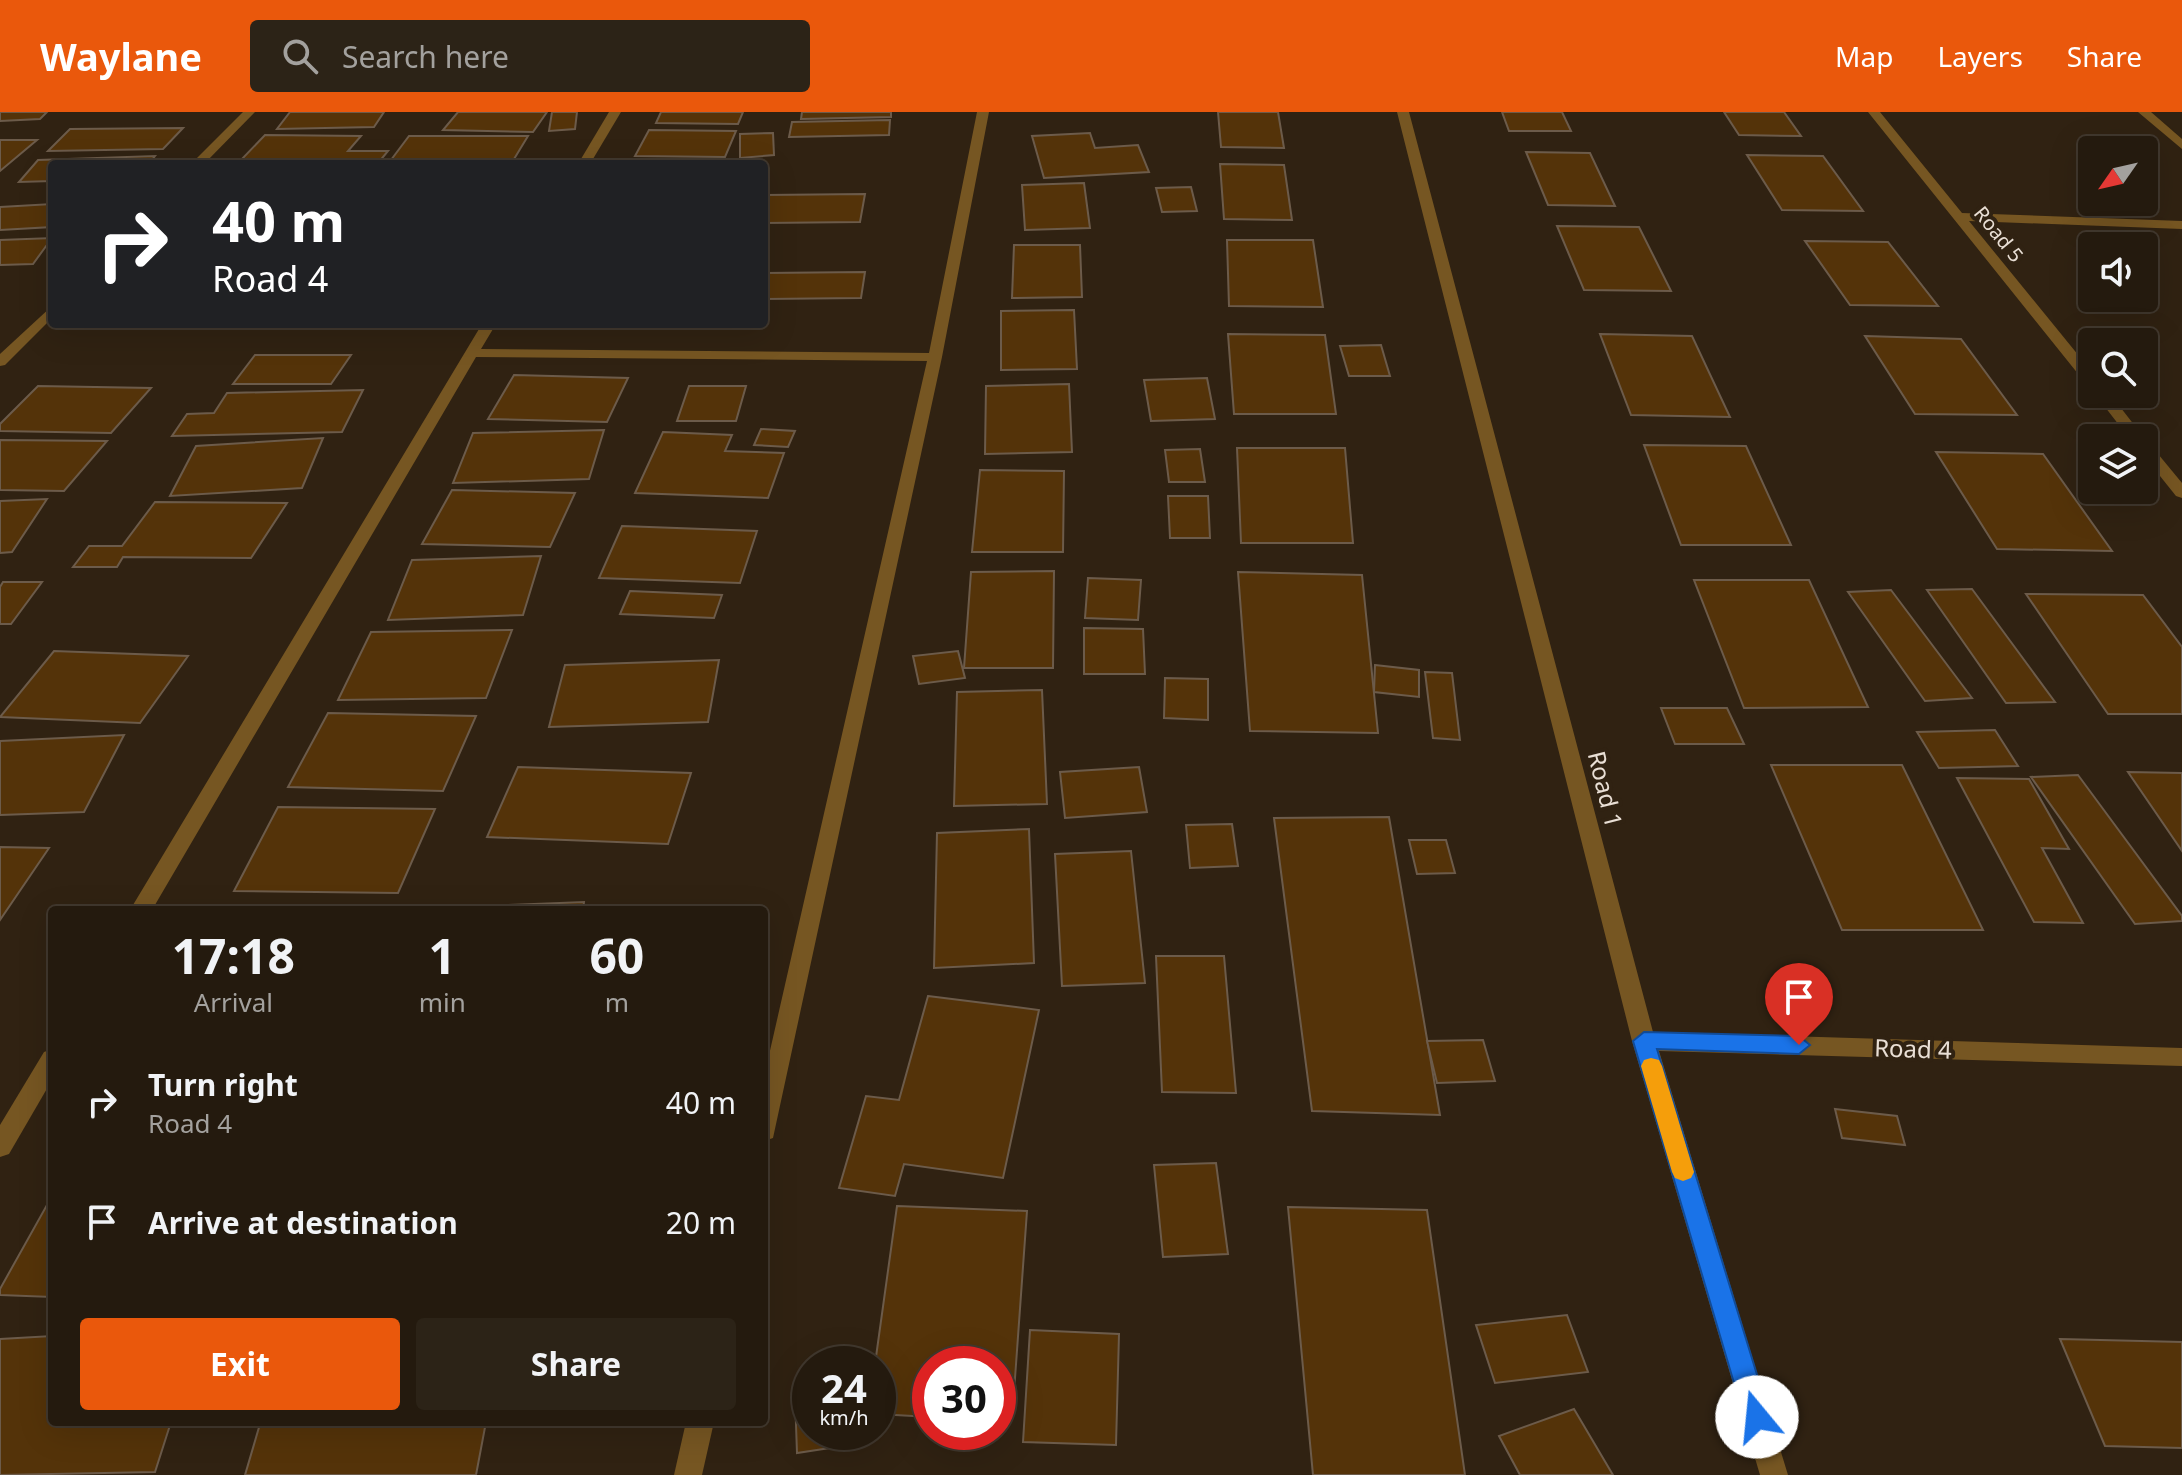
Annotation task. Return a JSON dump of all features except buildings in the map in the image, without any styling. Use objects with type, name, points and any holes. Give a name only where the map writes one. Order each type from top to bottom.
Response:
[{"type":"street","points":[[201,160],[249,112]]},
{"type":"street","points":[[586,160],[615,112]]},
{"type":"street","points":[[768,1113],[935,357],[983,112]]},
{"type":"street","name":"Road 1","points":[[1403,112],[1644,1041],[1774,1475]]},
{"type":"street","name":"Road 5","points":[[1874,112],[2078,365]]},
{"type":"street","points":[[2144,112],[2176,135],[2182,145]]},
{"type":"street","points":[[1959,217],[2182,225]]},
{"type":"street","points":[[0,362],[48,314]]},
{"type":"street","points":[[143,906],[487,328]]},
{"type":"street","points":[[471,353],[935,357]]},
{"type":"street","points":[[2113,408],[2126,424]]},
{"type":"street","points":[[2158,463],[2182,493]]},
{"type":"street","name":"Road 4","points":[[1644,1041],[2182,1057]]},
{"type":"street","points":[[0,1147],[48,1066]]},
{"type":"street","points":[[688,1475],[699,1426]]},
{"type":"slow traffic","points":[[1651,1066],[1683,1172]]},
{"type":"route","points":[[1757,1417],[1644,1041],[1799,1045]]}]
